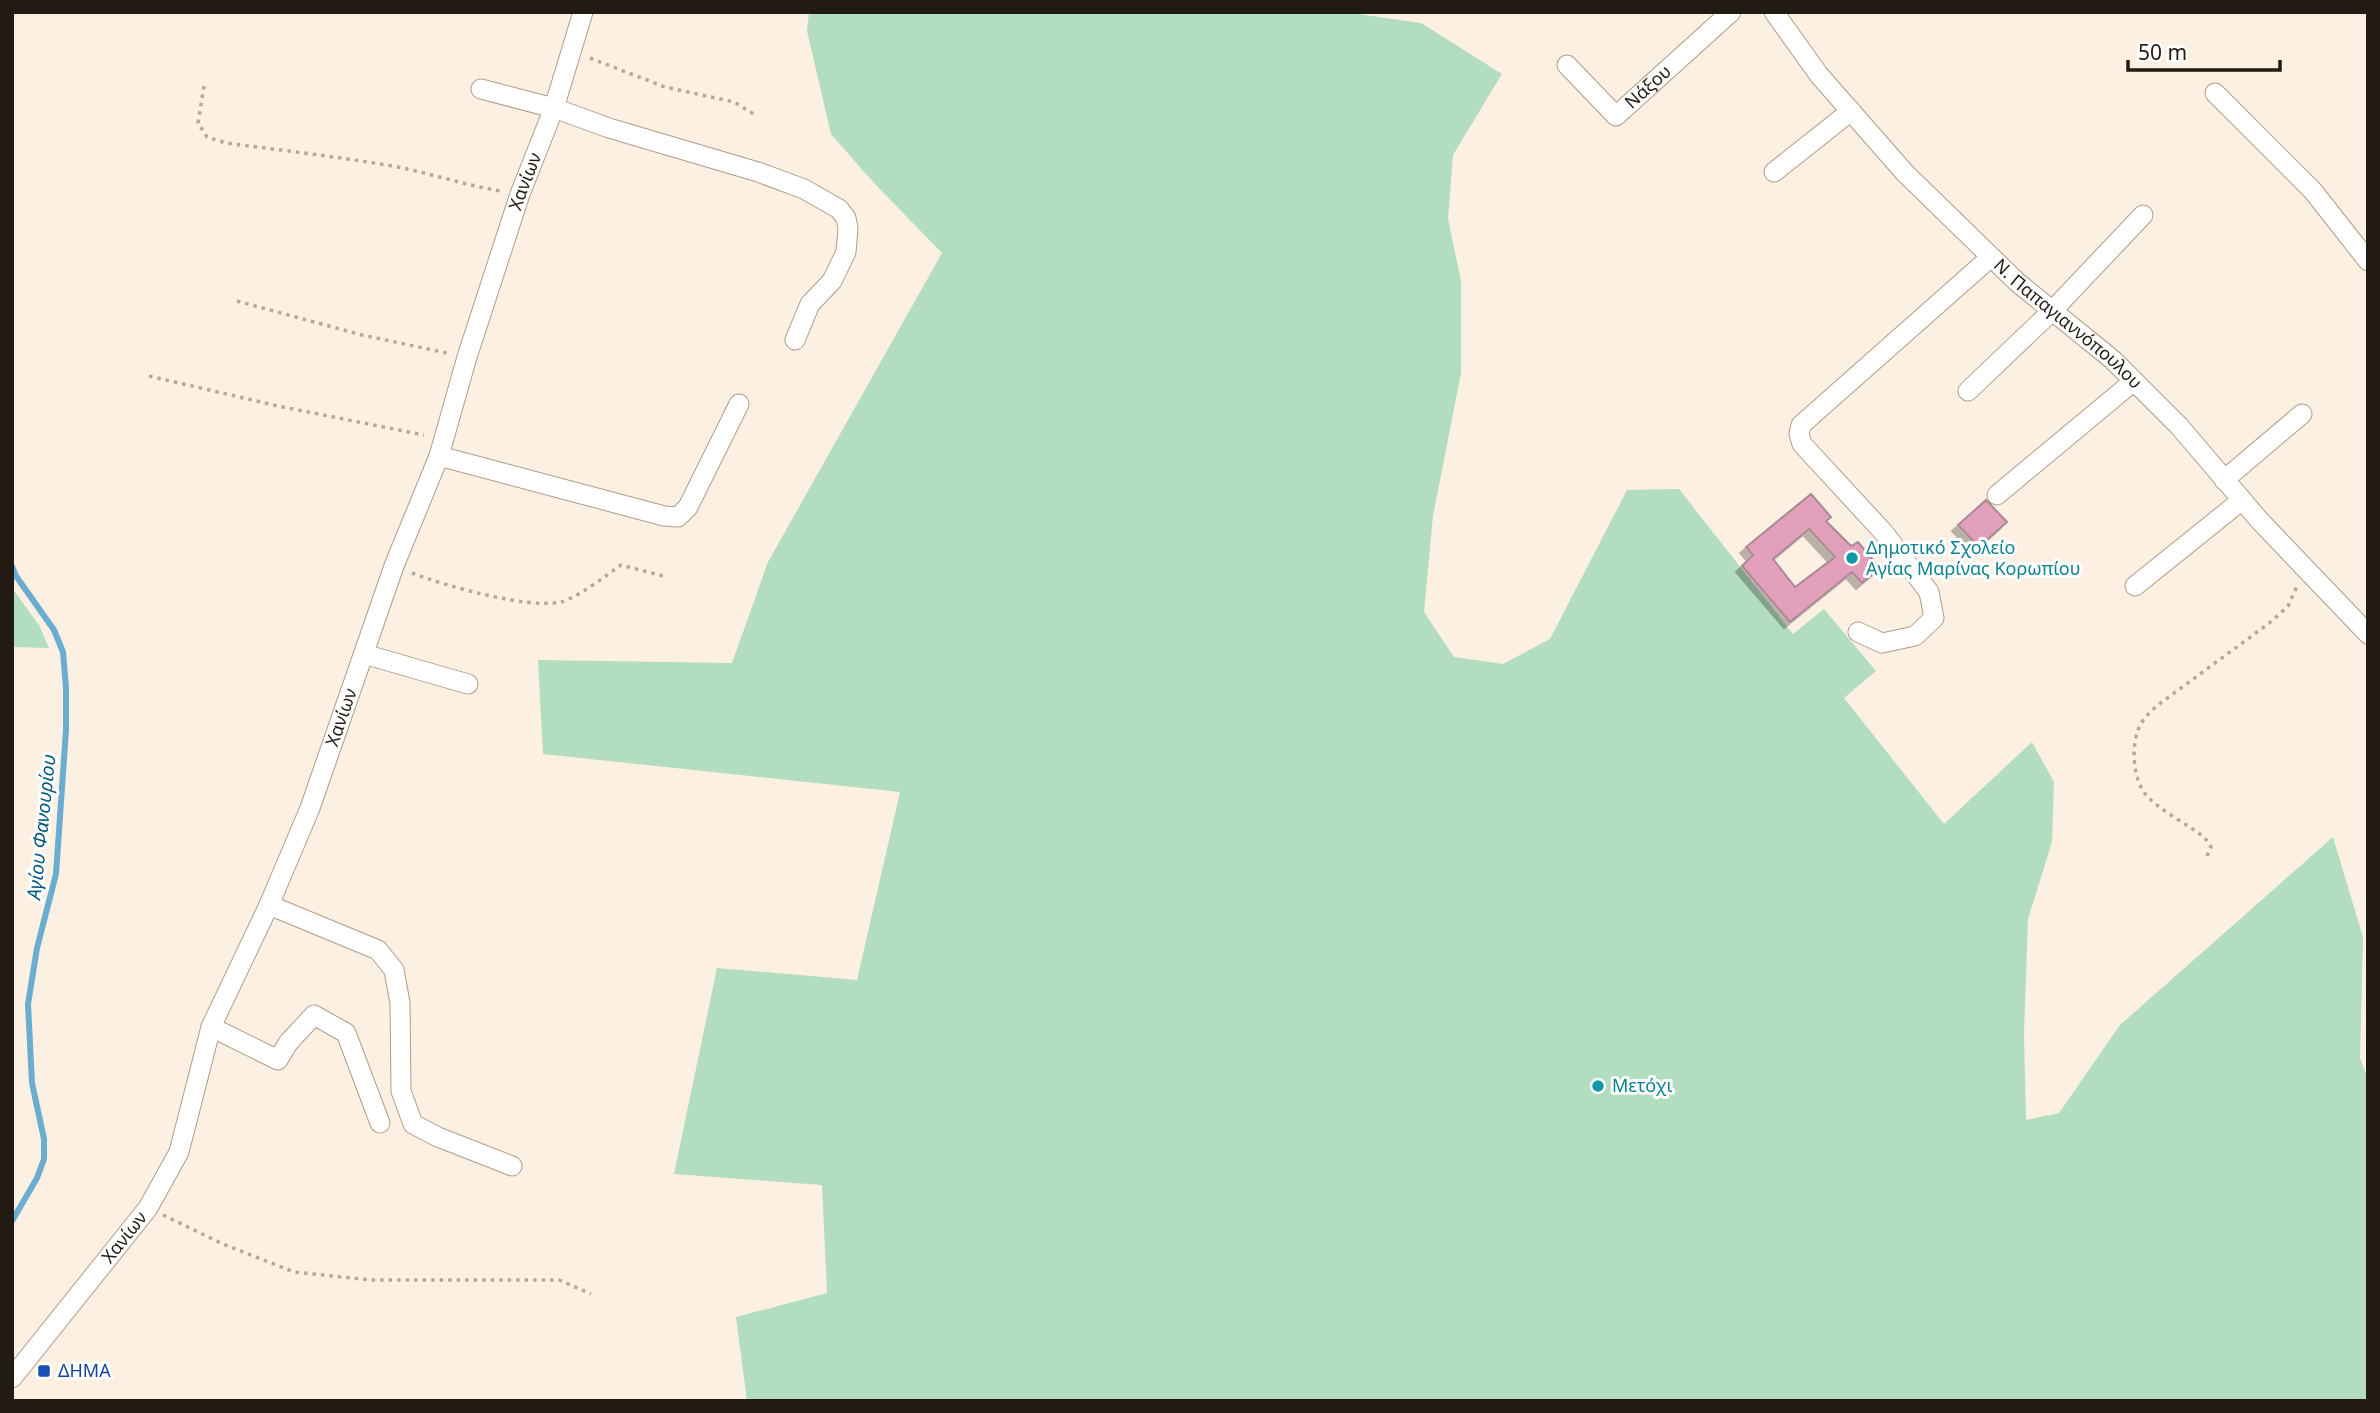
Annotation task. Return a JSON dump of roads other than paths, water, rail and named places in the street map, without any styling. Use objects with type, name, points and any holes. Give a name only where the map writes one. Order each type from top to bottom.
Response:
[{"type":"street","name":"Χανίων","points":[[12,1378],[148,1208],[179,1152],[211,1027],[269,905],[310,808],[394,566],[441,447],[520,194],[554,108],[583,12]]},
{"type":"street","name":"Νάξου","points":[[1567,65],[1616,116],[1731,12]]},
{"type":"street","name":"Ν. Παπαγιαννόπουλου","points":[[1774,12],[1819,75],[1906,173],[2017,282],[2113,360],[2179,426],[2242,500],[2368,634]]},
{"type":"street","points":[[481,89],[554,108],[609,128],[758,172],[804,189],[839,209],[846,218],[848,228],[846,252],[832,281],[810,304],[795,340]]},
{"type":"street","points":[[2216,93],[2313,191],[2368,261]]},
{"type":"street","points":[[1774,172],[1851,111]]},
{"type":"street","points":[[1968,391],[2052,311],[2143,215]]},
{"type":"street","points":[[1858,632],[1882,643],[1915,636],[1934,618],[1929,592],[1885,534],[1802,444],[1799,433],[1801,425],[1991,257]]},
{"type":"street","points":[[1997,495],[2134,382]]},
{"type":"street","points":[[441,447],[664,516],[677,517],[688,507],[739,404]]},
{"type":"street","points":[[2224,480],[2302,414]]},
{"type":"street","points":[[2135,586],[2242,500]]},
{"type":"street","points":[[364,654],[468,684]]},
{"type":"street","points":[[269,905],[378,950],[394,970],[400,1003],[401,1091],[413,1124],[438,1137],[512,1166]]},
{"type":"street","points":[[211,1027],[278,1060],[288,1043],[314,1016],[346,1033],[380,1123]]},
{"type":"waterway","name":"Αγίου Φανουρίου","points":[[12,566],[16,576],[54,630],[63,652],[66,688],[66,730],[56,874],[37,948],[28,1004],[32,1083],[44,1139],[44,1159],[37,1178],[12,1221]]},
{"type":"place","name":"Δημοτικό Σχολείο Αγίας Μαρίνας Κορωπίου","points":[[1852,558]]},
{"type":"place","name":"Μετόχι","points":[[1598,1086]]},
{"type":"place","name":"ΔΗΜΑ","points":[[44,1371]]}]
